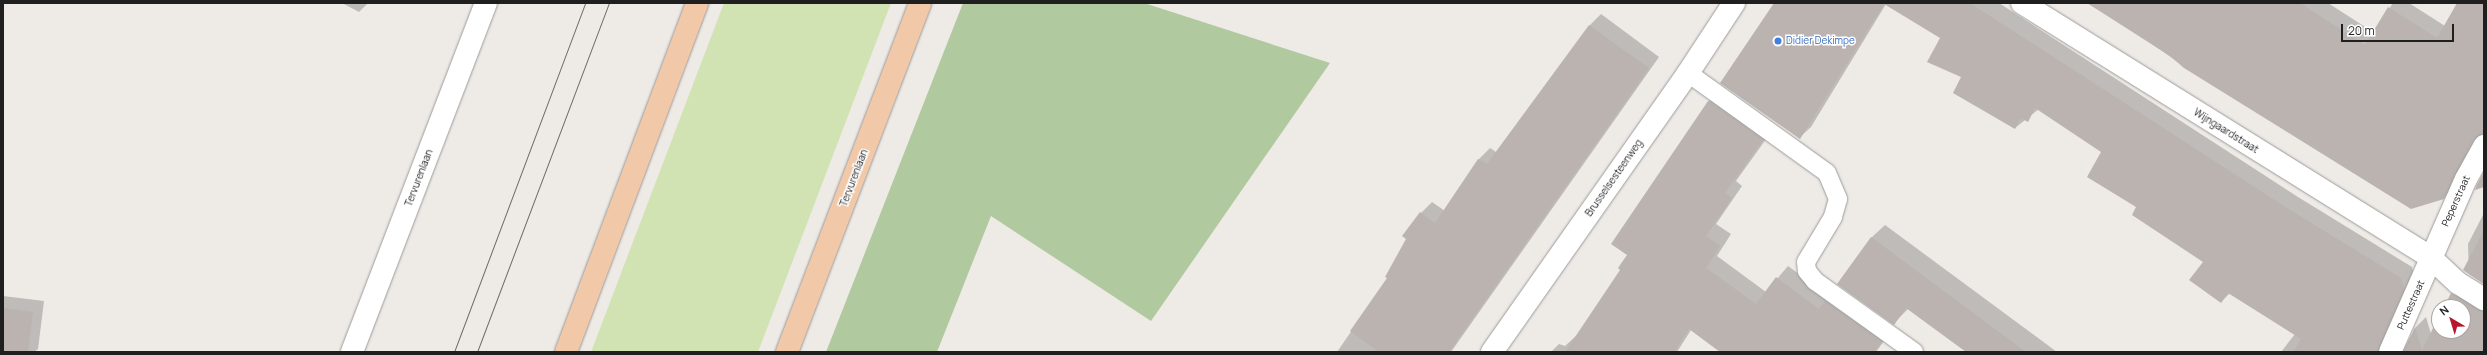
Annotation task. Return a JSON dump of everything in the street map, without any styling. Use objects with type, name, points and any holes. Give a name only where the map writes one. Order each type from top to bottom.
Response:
[{"type":"main road","points":[[566,352],[698,3]]},
{"type":"main road","name":"Tervurenlaan","points":[[787,352],[920,3]]},
{"type":"street","name":"Tervurenlaan","points":[[352,352],[486,3]]},
{"type":"street","name":"Brusselsesteenweg","points":[[1492,352],[1688,73],[1734,3]]},
{"type":"street","name":"Wijngaardstraat","points":[[2022,3],[2431,258],[2458,282],[2484,300]]},
{"type":"street","name":"Peperstraat","points":[[2431,258],[2466,180],[2484,146]]},
{"type":"street","name":"Puttestraat","points":[[2390,352],[2431,258]]},
{"type":"lane","points":[[1688,73],[1827,173],[1838,199],[1833,217],[1806,262],[1808,271],[1815,281],[1914,352]]},
{"type":"green space","points":[[724,3],[891,3],[758,352],[591,352]]},
{"type":"green space","points":[[963,3],[1144,3],[1330,63],[1151,321],[991,216],[937,352],[826,352]]},
{"type":"building","points":[[1774,3],[1970,3],[2287,208],[2401,278],[2404,289],[2378,352],[2293,352],[2301,339],[2228,293],[2221,303],[2189,280],[2203,262],[2132,215],[2136,207],[2087,177],[2101,152],[2035,108],[2028,122],[2021,118],[2015,129],[1953,93],[1961,77],[1927,62],[1940,38],[1884,4],[1800,139],[1720,83]]},
{"type":"building","points":[[2087,3],[2300,3],[2365,45],[2388,7],[2437,38],[2457,3],[2484,3],[2484,134],[2473,140],[2444,199],[2411,209],[2184,68],[2170,56]]},
{"type":"building","points":[[1589,25],[1649,68],[1449,352],[1379,352],[1350,331],[1387,278],[1385,277],[1406,239],[1402,236],[1420,212],[1435,223],[1478,159],[1487,164]]},
{"type":"building","points":[[1708,101],[1763,140],[1725,193],[1732,198],[1706,236],[1720,246],[1706,268],[1756,304],[1776,277],[1819,309],[1825,301],[1882,342],[1874,352],[1720,352],[1689,329],[1674,352],[1565,352],[1620,270],[1618,268],[1627,255],[1611,244]]},
{"type":"building","points":[[2484,172],[2484,187],[2475,190],[2477,185]]},
{"type":"building","points":[[2484,230],[2484,284],[2463,270]]},
{"type":"building","points":[[1871,237],[2026,352],[1966,352],[1906,308],[1894,325],[1837,284]]},
{"type":"building","points":[[2451,293],[2462,299],[2448,299]]},
{"type":"building","points":[[2471,304],[2484,311],[2484,352],[2404,352],[2415,327],[2422,350],[2431,332],[2431,339],[2471,339]]},
{"type":"building","points":[[3,308],[33,312],[28,352],[3,352]]},
{"type":"tram line","points":[[454,352],[585,3]]},
{"type":"tram line","points":[[477,352],[609,3]]},
{"type":"place","name":"Didier Dekimpe","points":[[1778,41]]}]
